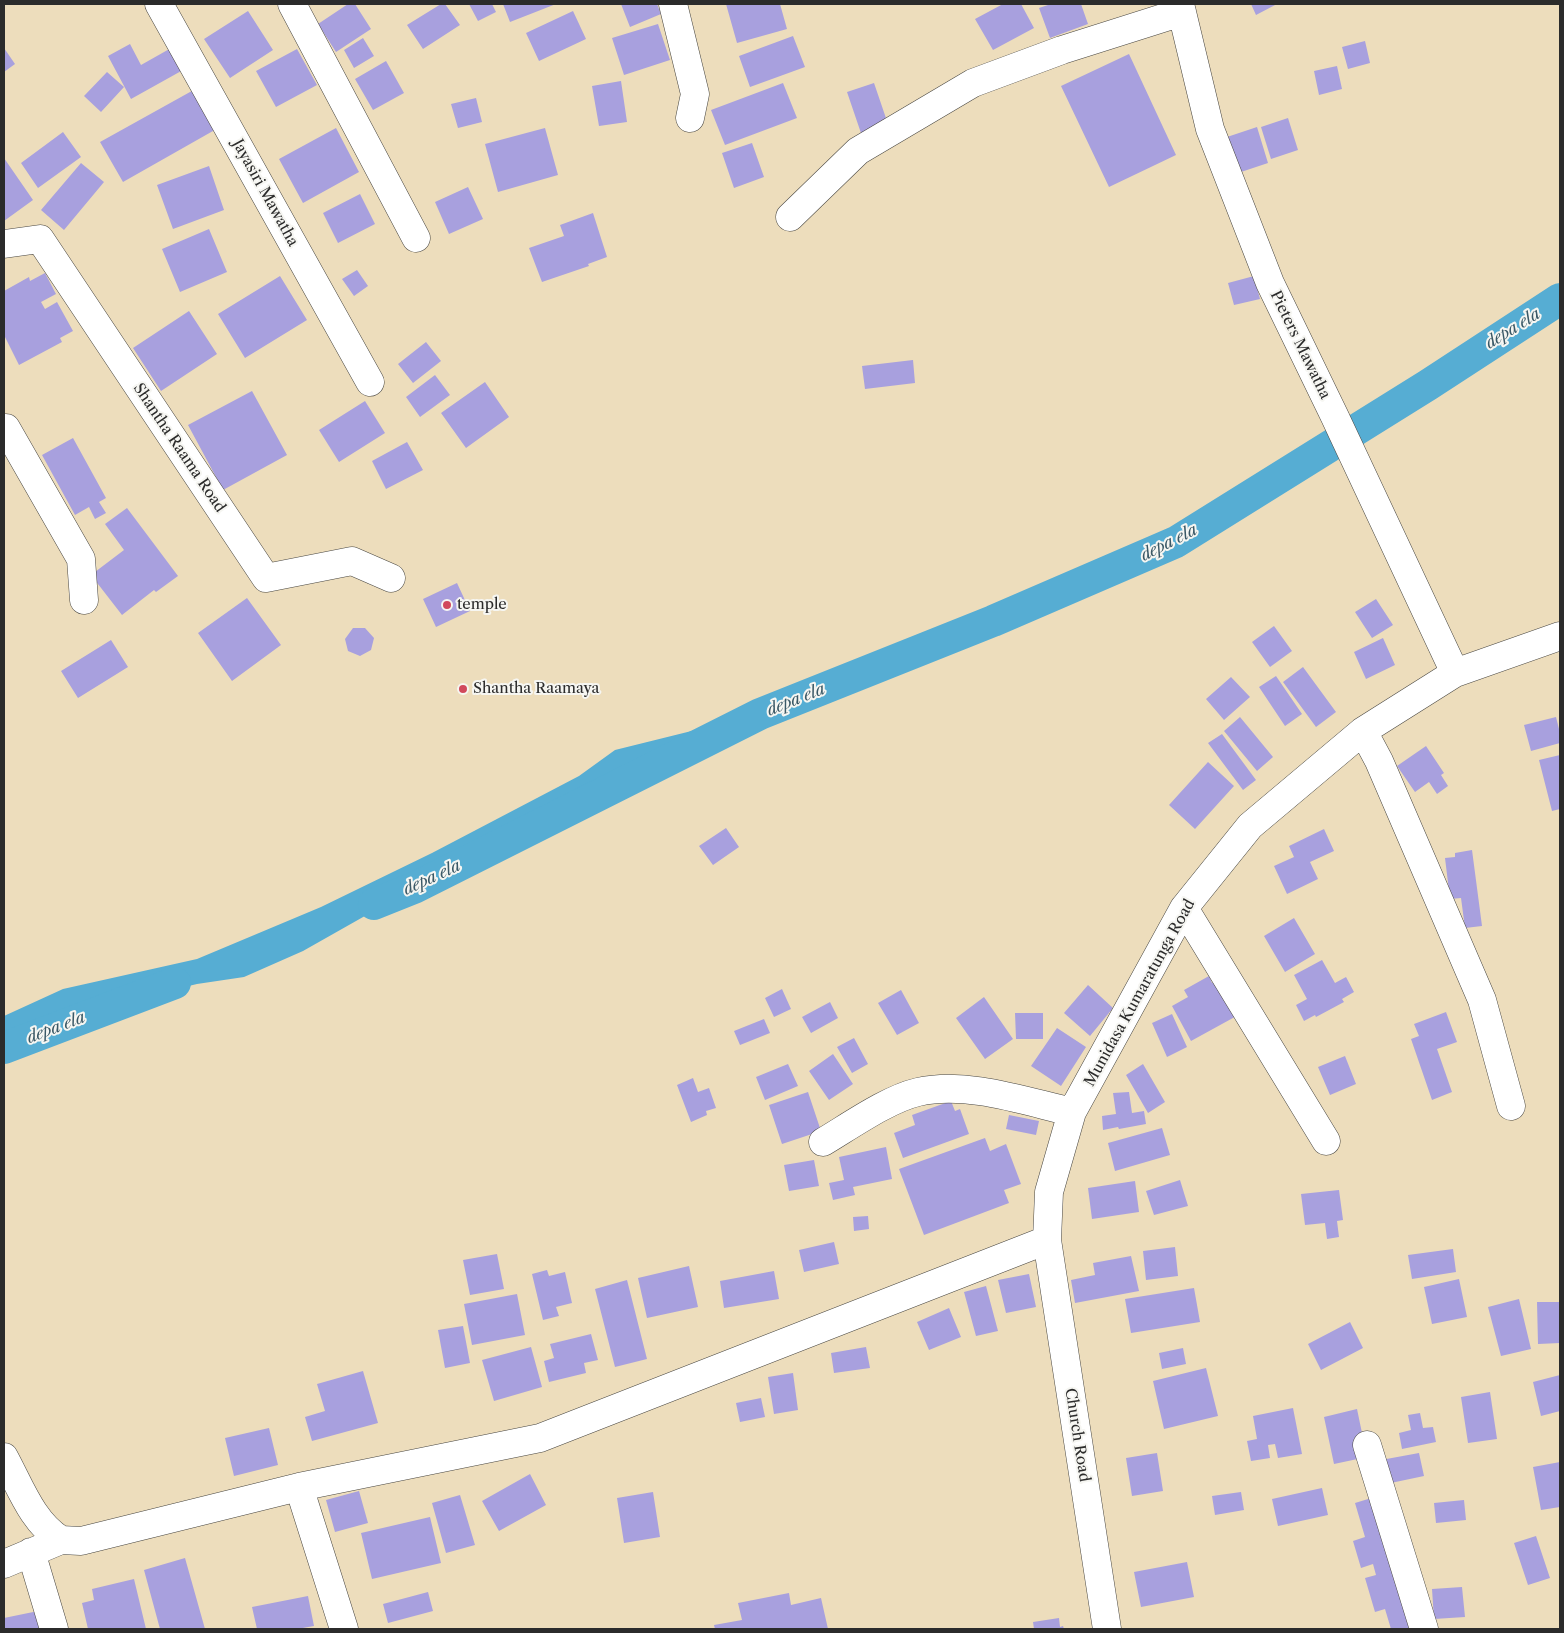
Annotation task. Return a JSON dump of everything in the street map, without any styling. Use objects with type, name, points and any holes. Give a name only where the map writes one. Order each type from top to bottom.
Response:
[{"type":"street","name":"Jayasiri Mawatha","points":[[160,4],[370,382]]},
{"type":"street","points":[[292,4],[416,238]]},
{"type":"street","points":[[673,4],[695,94],[690,118]]},
{"type":"street","points":[[790,217],[858,151],[973,84],[1181,8]]},
{"type":"street","name":"Pieters Mawatha","points":[[1181,8],[1210,129],[1270,283],[1455,673]]},
{"type":"street","name":"Shantha Raama Road","points":[[4,244],[40,239],[266,578],[352,561],[391,578]]},
{"type":"street","points":[[4,429],[6,428],[81,559],[84,600]]},
{"type":"street","name":"Munidasa Kumaratunga Road","points":[[1047,1240],[1049,1192],[1072,1112],[1184,908],[1250,826],[1364,731],[1455,673],[1560,636]]},
{"type":"street","points":[[1364,731],[1383,770],[1482,1000],[1511,1106]]},
{"type":"street","points":[[1184,908],[1326,1141]]},
{"type":"street","points":[[823,1142],[888,1104],[916,1092],[947,1088],[978,1091],[1072,1112]]},
{"type":"street","points":[[4,1564],[61,1540],[81,1541],[299,1487],[540,1438],[1047,1240]]},
{"type":"street","name":"Church Road","points":[[1047,1240],[1107,1629]]},
{"type":"street","points":[[1367,1446],[1424,1629]]},
{"type":"street","points":[[4,1456],[38,1520],[50,1533],[61,1540]]},
{"type":"street","points":[[299,1487],[344,1629]]},
{"type":"street","points":[[31,1552],[54,1629]]},
{"type":"water","points":[[760,714],[671,757],[622,774],[542,821],[455,865],[303,951],[244,977],[197,984],[69,1015],[4,1042],[4,1016],[63,989],[197,959],[321,907],[432,853],[579,776],[615,750]]},
{"type":"building","points":[[348,4],[355,4],[371,29],[336,52],[318,24]]},
{"type":"building","points":[[441,4],[445,4],[460,25],[423,49],[407,25]]},
{"type":"building","points":[[469,4],[492,4],[496,12],[478,21]]},
{"type":"building","points":[[503,4],[556,4],[510,22]]},
{"type":"building","points":[[621,4],[657,4],[661,14],[630,27]]},
{"type":"building","points":[[726,4],[780,4],[787,29],[737,43]]},
{"type":"building","points":[[1003,4],[1021,4],[1034,28],[993,50],[975,19]]},
{"type":"building","points":[[1051,4],[1081,4],[1088,24],[1050,38],[1039,8]]},
{"type":"building","points":[[1251,4],[1277,4],[1256,15]]},
{"type":"building","points":[[248,11],[273,50],[230,78],[204,39]]},
{"type":"building","points":[[573,11],[586,39],[539,61],[526,33]]},
{"type":"building","points":[[658,24],[670,60],[624,75],[612,38]]},
{"type":"building","points":[[793,36],[805,67],[750,87],[739,56]]},
{"type":"building","points":[[363,38],[374,56],[354,68],[344,50]]},
{"type":"building","points":[[1365,41],[1370,63],[1348,69],[1342,47]]},
{"type":"building","points":[[180,43],[192,65],[131,99],[108,56],[130,44],[141,65]]},
{"type":"building","points":[[4,48],[15,64],[4,72]]},
{"type":"building","points":[[297,49],[317,85],[276,107],[256,71]]},
{"type":"building","points":[[1129,54],[1176,155],[1109,187],[1061,86]]},
{"type":"building","points":[[386,61],[404,93],[373,110],[355,79]]},
{"type":"building","points":[[1337,66],[1342,89],[1319,95],[1314,71]]},
{"type":"building","points":[[107,72],[124,87],[101,112],[84,96]]},
{"type":"building","points":[[621,81],[627,122],[599,126],[592,86]]},
{"type":"building","points":[[783,83],[797,118],[725,145],[711,110]]},
{"type":"building","points":[[874,83],[889,127],[862,136],[847,92]]},
{"type":"building","points":[[199,87],[220,127],[123,182],[100,142]]},
{"type":"building","points":[[476,98],[482,122],[458,128],[451,104]]},
{"type":"building","points":[[1288,118],[1298,150],[1271,159],[1261,127]]},
{"type":"building","points":[[1257,127],[1268,163],[1235,174],[1224,138]]},
{"type":"building","points":[[336,128],[359,172],[303,203],[279,159]]},
{"type":"building","points":[[545,128],[558,175],[498,192],[485,144]]},
{"type":"building","points":[[63,132],[81,157],[38,188],[21,163]]},
{"type":"building","points":[[752,143],[764,177],[734,188],[722,153]]},
{"type":"building","points":[[4,158],[33,200],[4,221]]},
{"type":"building","points":[[81,163],[104,182],[64,230],[41,210]]},
{"type":"building","points":[[209,166],[224,210],[173,229],[157,185]]},
{"type":"building","points":[[468,187],[483,219],[449,234],[435,202]]},
{"type":"building","points":[[360,194],[375,224],[338,243],[323,213]]},
{"type":"building","points":[[593,213],[607,257],[588,264],[589,266],[542,282],[529,248],[564,236],[560,225]]},
{"type":"building","points":[[209,229],[227,272],[180,292],[162,249]]},
{"type":"building","points":[[357,270],[368,286],[354,296],[342,279]]},
{"type":"building","points":[[45,273],[56,294],[41,302],[45,309],[57,302],[73,331],[60,338],[62,342],[19,365],[4,335],[4,291],[29,277],[30,281]]},
{"type":"building","points":[[280,276],[307,320],[245,358],[218,314]]},
{"type":"building","points":[[1254,276],[1260,299],[1234,305],[1228,283]]},
{"type":"building","points":[[189,311],[217,354],[161,391],[133,348]]},
{"type":"building","points":[[426,342],[441,361],[413,383],[398,364]]},
{"type":"building","points":[[913,360],[915,383],[865,389],[862,366]]},
{"type":"building","points":[[435,375],[450,395],[420,417],[406,397]]},
{"type":"building","points":[[485,382],[509,417],[466,448],[441,413]]},
{"type":"building","points":[[252,391],[287,455],[223,490],[188,425]]},
{"type":"building","points":[[365,401],[385,433],[339,462],[319,430]]},
{"type":"building","points":[[73,438],[106,498],[99,502],[106,513],[95,519],[89,507],[75,515],[42,455]]},
{"type":"building","points":[[407,442],[423,470],[386,489],[372,461]]},
{"type":"building","points":[[127,508],[178,576],[156,592],[154,590],[122,615],[91,575],[124,550],[105,524]]},
{"type":"building","name":"temple","points":[[457,583],[470,611],[436,627],[423,599]]},
{"type":"building","points":[[247,598],[281,645],[232,681],[198,633]]},
{"type":"building","points":[[1376,599],[1393,625],[1372,638],[1355,612]]},
{"type":"building","points":[[1274,626],[1292,651],[1270,667],[1252,642]]},
{"type":"building","points":[[353,628],[365,628],[374,638],[371,650],[360,656],[348,651],[345,639]]},
{"type":"building","points":[[1383,638],[1395,665],[1366,679],[1354,652]]},
{"type":"building","points":[[111,640],[128,667],[78,698],[61,671]]},
{"type":"building","points":[[1303,667],[1336,712],[1316,727],[1283,682]]},
{"type":"building","points":[[1276,676],[1302,714],[1285,726],[1259,687]]},
{"type":"building","points":[[1231,677],[1250,697],[1224,720],[1206,699]]},
{"type":"building","points":[[1240,717],[1273,757],[1257,771],[1224,731]]},
{"type":"building","points":[[1556,717],[1560,733],[1560,743],[1531,751],[1524,725]]},
{"type":"building","points":[[1222,734],[1256,780],[1243,790],[1208,743]]},
{"type":"building","points":[[1426,746],[1444,773],[1441,775],[1448,786],[1437,794],[1429,782],[1415,792],[1397,766]]},
{"type":"building","points":[[1560,755],[1560,809],[1552,811],[1539,760]]},
{"type":"building","points":[[1208,762],[1234,786],[1195,829],[1169,805]]},
{"type":"building","points":[[726,828],[739,847],[713,865],[699,846]]},
{"type":"building","points":[[1324,829],[1334,851],[1310,862],[1318,879],[1287,894],[1274,866],[1294,857],[1289,846]]},
{"type":"building","points":[[1472,850],[1482,926],[1465,928],[1461,898],[1450,899],[1445,858],[1455,857],[1455,853]]},
{"type":"building","points":[[1294,918],[1315,954],[1285,972],[1264,936]]},
{"type":"building","points":[[1322,960],[1335,983],[1346,977],[1354,992],[1342,999],[1344,1002],[1316,1017],[1315,1015],[1304,1021],[1296,1005],[1307,999],[1294,975]]},
{"type":"building","points":[[1209,976],[1212,983],[1222,977],[1242,1013],[1191,1041],[1172,1006],[1188,997],[1184,990]]},
{"type":"building","points":[[1088,985],[1113,1008],[1090,1036],[1064,1013]]},
{"type":"building","points":[[782,989],[791,1009],[774,1017],[765,998]]},
{"type":"building","points":[[901,990],[919,1023],[897,1035],[878,1003]]},
{"type":"building","points":[[984,997],[1013,1039],[985,1059],[956,1018]]},
{"type":"building","points":[[830,1002],[838,1018],[811,1033],[802,1017]]},
{"type":"building","points":[[1446,1012],[1457,1042],[1437,1049],[1452,1092],[1432,1100],[1411,1039],[1419,1036],[1414,1024]]},
{"type":"building","points":[[1015,1013],[1043,1013],[1043,1039],[1016,1039]]},
{"type":"building","points":[[1172,1014],[1187,1047],[1167,1057],[1152,1023]]},
{"type":"building","points":[[764,1019],[770,1033],[740,1045],[734,1031]]},
{"type":"building","points":[[1057,1028],[1086,1047],[1061,1086],[1031,1066]]},
{"type":"building","points":[[854,1038],[868,1064],[852,1073],[837,1047]]},
{"type":"building","points":[[833,1054],[853,1084],[829,1100],[809,1071]]},
{"type":"building","points":[[1345,1056],[1356,1084],[1330,1095],[1318,1067]]},
{"type":"building","points":[[788,1064],[798,1086],[765,1100],[756,1077]]},
{"type":"building","points":[[1143,1064],[1165,1102],[1148,1113],[1126,1075]]},
{"type":"building","points":[[693,1078],[698,1092],[709,1088],[716,1108],[706,1111],[707,1115],[691,1122],[677,1085]]},
{"type":"building","points":[[808,1092],[821,1131],[782,1144],[769,1105]]},
{"type":"building","points":[[1129,1092],[1132,1113],[1144,1111],[1146,1124],[1103,1130],[1102,1116],[1116,1114],[1113,1093]]},
{"type":"building","points":[[951,1101],[955,1111],[960,1109],[969,1134],[903,1158],[894,1133],[915,1125],[912,1115]]},
{"type":"building","points":[[1009,1115],[1039,1121],[1036,1135],[1006,1129]]},
{"type":"building","points":[[1162,1128],[1170,1155],[1115,1171],[1108,1143]]},
{"type":"building","points":[[985,1138],[990,1151],[1006,1144],[1021,1184],[1004,1190],[1009,1203],[924,1235],[899,1169]]},
{"type":"building","points":[[886,1147],[892,1179],[853,1187],[855,1195],[833,1200],[829,1183],[844,1180],[839,1157]]},
{"type":"building","points":[[814,1160],[819,1186],[789,1191],[784,1165]]},
{"type":"building","points":[[1180,1180],[1188,1206],[1154,1215],[1146,1191]]},
{"type":"building","points":[[1135,1181],[1139,1212],[1092,1219],[1088,1188]]},
{"type":"building","points":[[1339,1190],[1343,1220],[1337,1221],[1339,1237],[1327,1239],[1325,1223],[1305,1225],[1301,1194]]},
{"type":"building","points":[[868,1216],[869,1229],[854,1231],[853,1217]]},
{"type":"building","points":[[834,1242],[839,1264],[804,1272],[799,1250]]},
{"type":"building","points":[[1175,1247],[1178,1276],[1146,1280],[1143,1251]]},
{"type":"building","points":[[1453,1249],[1456,1272],[1412,1279],[1408,1255]]},
{"type":"building","points":[[497,1254],[504,1289],[470,1295],[463,1260]]},
{"type":"building","points":[[1131,1256],[1139,1291],[1075,1303],[1071,1280],[1095,1275],[1093,1263]]},
{"type":"building","points":[[689,1266],[698,1307],[647,1318],[638,1278]]},
{"type":"building","points":[[547,1270],[549,1276],[565,1272],[572,1303],[556,1307],[559,1316],[543,1320],[532,1274]]},
{"type":"building","points":[[774,1271],[779,1299],[724,1308],[720,1281]]},
{"type":"building","points":[[1029,1274],[1036,1307],[1006,1313],[998,1280]]},
{"type":"building","points":[[1459,1279],[1467,1317],[1432,1324],[1424,1287]]},
{"type":"building","points":[[627,1280],[647,1359],[615,1367],[595,1289]]},
{"type":"building","points":[[986,1286],[998,1331],[976,1336],[964,1292]]},
{"type":"building","points":[[1194,1288],[1200,1322],[1131,1333],[1125,1299]]},
{"type":"building","points":[[517,1294],[525,1335],[472,1345],[464,1304]]},
{"type":"building","points":[[1519,1299],[1531,1349],[1501,1356],[1488,1307]]},
{"type":"building","points":[[1537,1302],[1560,1302],[1560,1343],[1538,1344]]},
{"type":"building","points":[[949,1308],[961,1337],[929,1350],[917,1322]]},
{"type":"building","points":[[1350,1322],[1363,1348],[1321,1370],[1308,1344]]},
{"type":"building","points":[[463,1326],[470,1363],[445,1368],[438,1330]]},
{"type":"building","points":[[591,1334],[598,1360],[584,1363],[586,1373],[549,1382],[544,1361],[554,1358],[550,1344]]},
{"type":"building","points":[[531,1347],[542,1387],[494,1401],[482,1360]]},
{"type":"building","points":[[866,1347],[870,1368],[834,1373],[831,1353]]},
{"type":"building","points":[[1183,1348],[1186,1364],[1162,1369],[1159,1353]]},
{"type":"building","points":[[1206,1368],[1218,1416],[1164,1429],[1153,1381]]},
{"type":"building","points":[[363,1371],[378,1423],[312,1441],[305,1417],[325,1411],[317,1384]]},
{"type":"building","points":[[793,1373],[798,1410],[774,1414],[768,1377]]},
{"type":"building","points":[[1560,1375],[1560,1411],[1541,1416],[1533,1382]]},
{"type":"building","points":[[1490,1392],[1497,1439],[1468,1443],[1461,1397]]},
{"type":"building","points":[[761,1398],[765,1417],[740,1422],[736,1403]]},
{"type":"building","points":[[1293,1408],[1302,1454],[1278,1458],[1275,1444],[1268,1445],[1270,1458],[1251,1461],[1247,1441],[1257,1439],[1253,1416]]},
{"type":"building","points":[[1357,1409],[1367,1457],[1334,1464],[1324,1417]]},
{"type":"building","points":[[1420,1413],[1423,1428],[1433,1427],[1436,1442],[1402,1449],[1399,1433],[1411,1430],[1408,1415]]},
{"type":"building","points":[[269,1428],[278,1465],[234,1476],[225,1438]]},
{"type":"building","points":[[1157,1453],[1163,1491],[1132,1496],[1126,1458]]},
{"type":"building","points":[[1419,1453],[1424,1476],[1386,1484],[1381,1460]]},
{"type":"building","points":[[1560,1462],[1560,1507],[1541,1510],[1533,1467]]},
{"type":"building","points":[[530,1474],[546,1505],[499,1531],[482,1501]]},
{"type":"building","points":[[1322,1488],[1328,1515],[1278,1526],[1272,1499]]},
{"type":"building","points":[[359,1491],[368,1523],[335,1532],[326,1500]]},
{"type":"building","points":[[653,1492],[660,1537],[624,1543],[617,1498]]},
{"type":"building","points":[[1241,1492],[1244,1510],[1215,1515],[1212,1496]]},
{"type":"building","points":[[460,1495],[475,1545],[446,1553],[432,1503]]},
{"type":"building","points":[[1378,1496],[1416,1629],[1391,1629],[1385,1609],[1375,1612],[1365,1578],[1376,1575],[1373,1564],[1361,1568],[1353,1541],[1365,1537],[1355,1503]]},
{"type":"building","points":[[1464,1500],[1466,1520],[1436,1523],[1434,1503]]},
{"type":"building","points":[[430,1517],[441,1563],[372,1579],[361,1533]]},
{"type":"building","points":[[1536,1536],[1550,1578],[1528,1585],[1514,1543]]},
{"type":"building","points":[[185,1558],[205,1629],[160,1629],[144,1570]]},
{"type":"building","points":[[1187,1562],[1194,1597],[1141,1607],[1134,1572]]},
{"type":"building","points":[[134,1579],[146,1629],[88,1629],[82,1603],[94,1600],[92,1589]]},
{"type":"building","points":[[1462,1587],[1465,1617],[1434,1619],[1432,1589]]},
{"type":"building","points":[[428,1592],[433,1611],[388,1623],[383,1604]]},
{"type":"building","points":[[789,1593],[791,1605],[821,1598],[828,1629],[715,1629],[714,1625],[742,1620],[738,1603]]},
{"type":"building","points":[[308,1596],[314,1626],[297,1629],[257,1629],[252,1607]]},
{"type":"building","points":[[43,1610],[47,1629],[4,1629],[4,1618]]},
{"type":"building","points":[[1059,1618],[1060,1627],[1063,1626],[1064,1629],[1034,1629],[1033,1622]]},
{"type":"waterway","name":"depa ela","points":[[374,904],[414,888],[760,714],[993,621],[1176,542],[1428,385],[1560,299]]},
{"type":"waterway","name":"depa ela","points":[[4,1048],[175,983]]},
{"type":"place","name":"temple","points":[[447,605]]},
{"type":"place","name":"Shantha Raamaya","points":[[463,689]]}]
